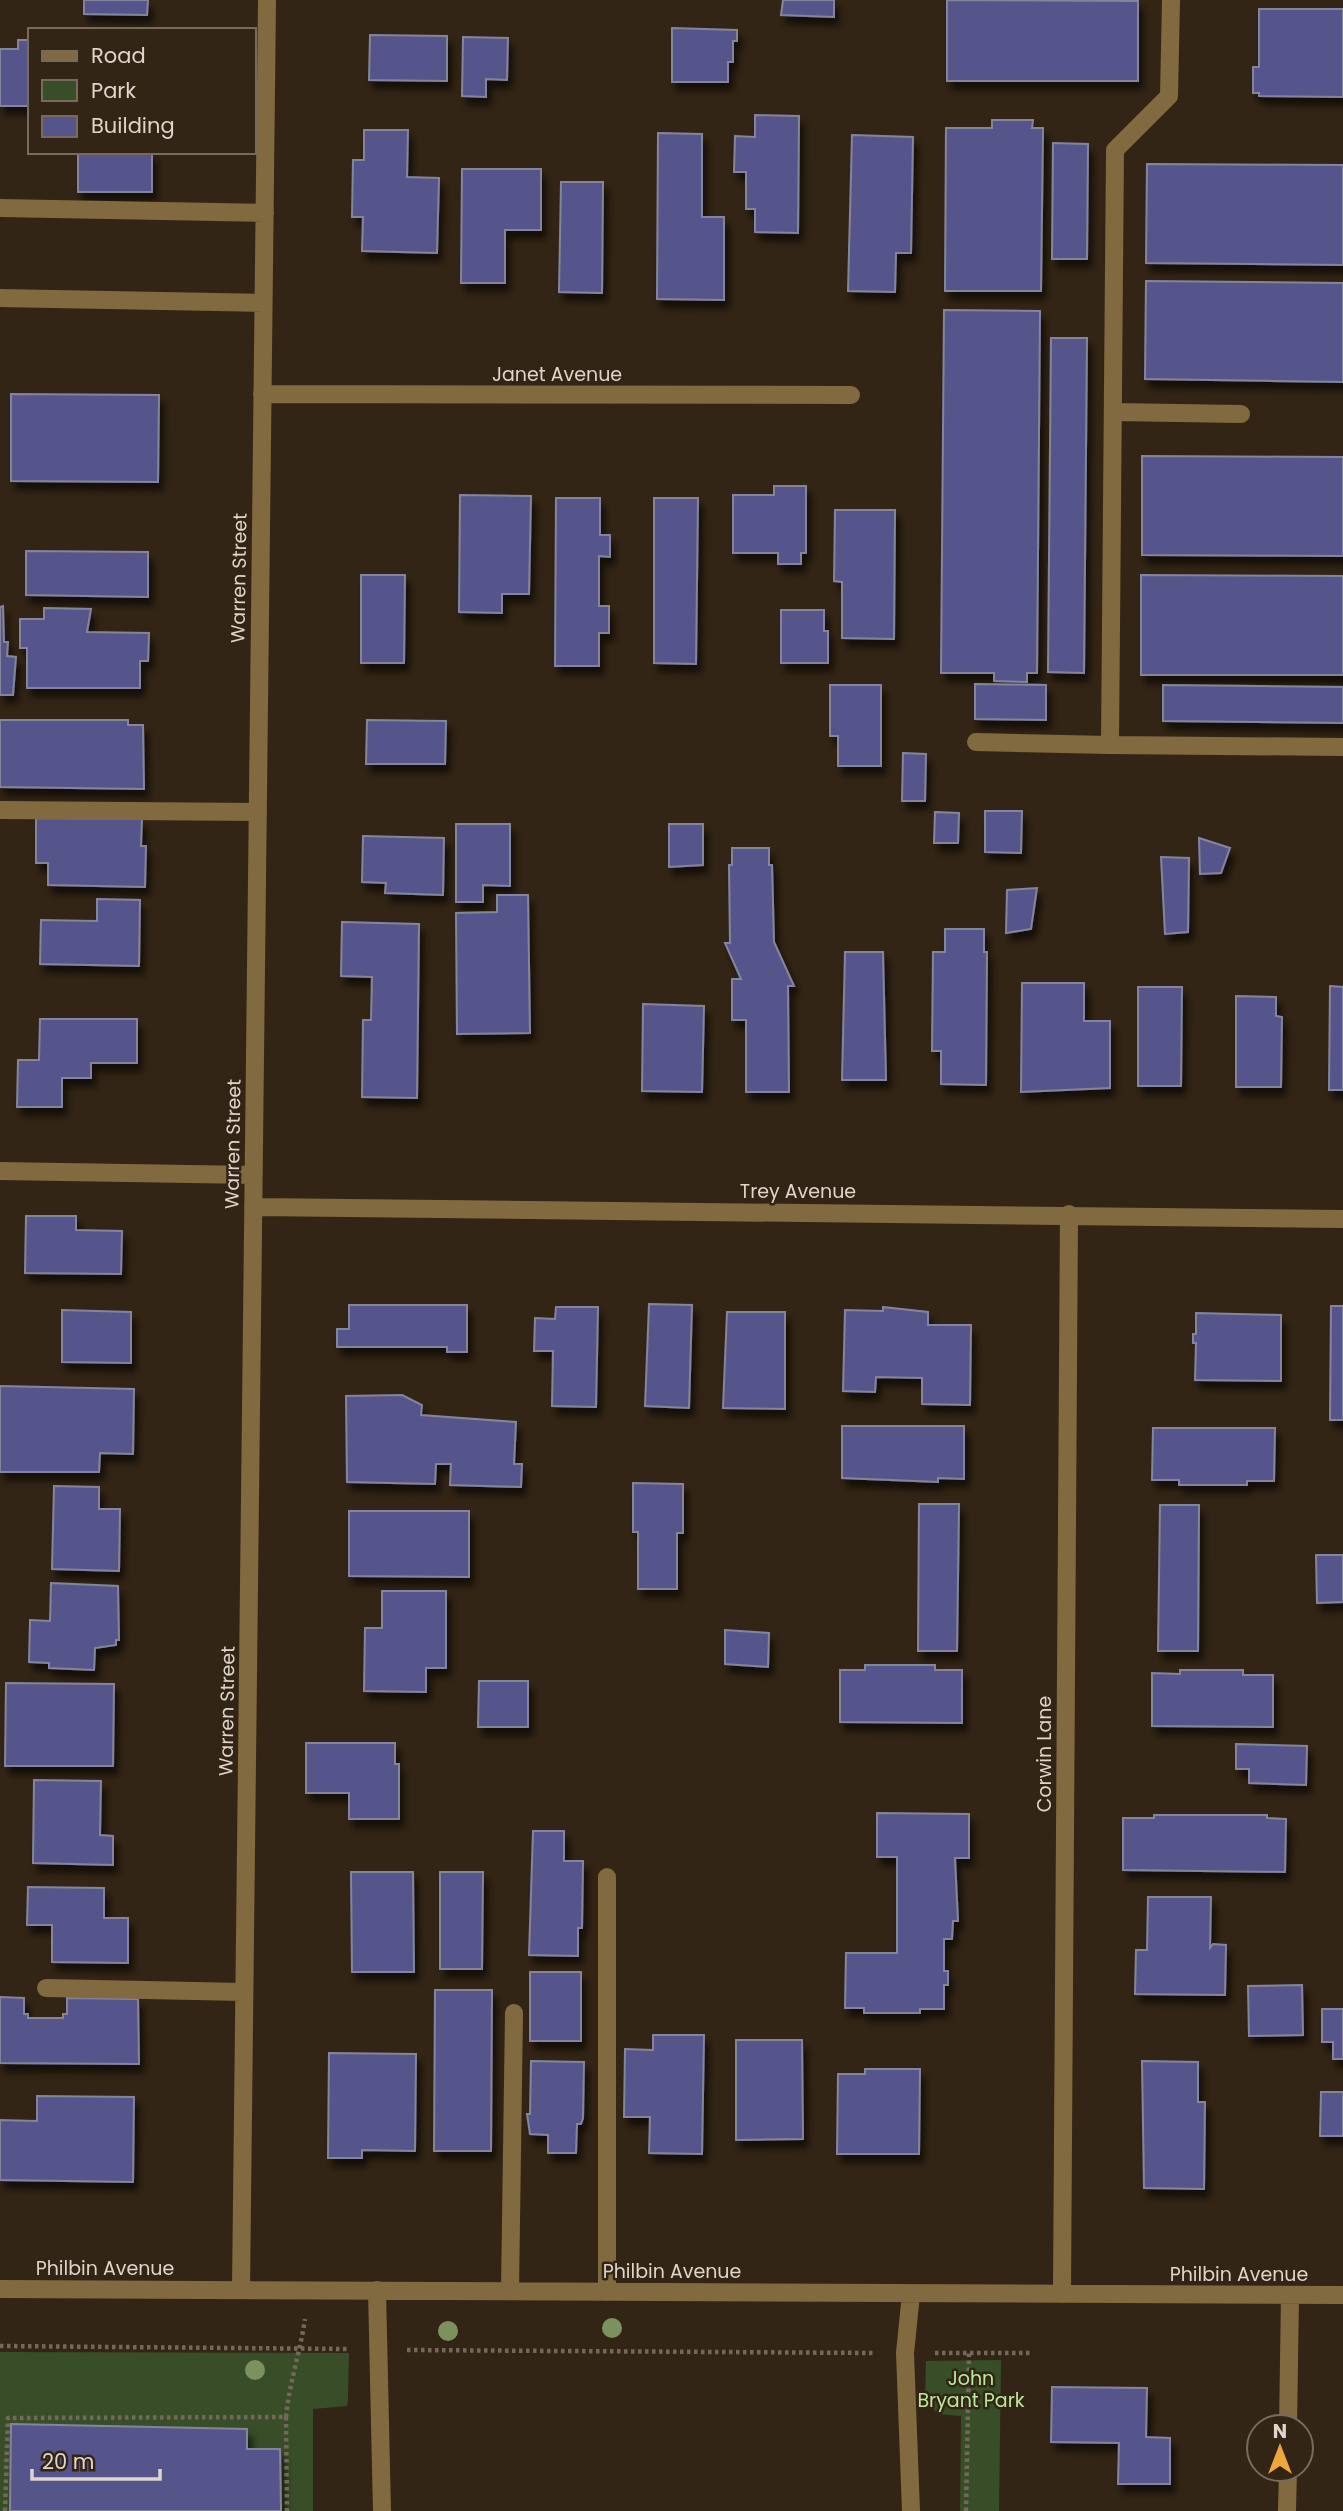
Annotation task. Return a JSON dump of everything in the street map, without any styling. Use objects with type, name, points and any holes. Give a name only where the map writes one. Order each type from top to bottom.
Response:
[{"type":"street","name":"Warren Street","points":[[241,2289],[267,0]]},
{"type":"street","points":[[1110,744],[1115,150],[1169,96],[1171,0]]},
{"type":"street","points":[[0,208],[265,213]]},
{"type":"street","points":[[0,298],[264,303]]},
{"type":"street","name":"Janet Avenue","points":[[262,394],[851,395]]},
{"type":"street","points":[[1113,412],[1241,414]]},
{"type":"street","points":[[976,742],[1343,747]]},
{"type":"street","points":[[0,810],[258,812]]},
{"type":"street","points":[[0,1171],[253,1175]]},
{"type":"street","name":"Trey Avenue","points":[[253,1207],[1343,1219]]},
{"type":"street","name":"Corwin Lane","points":[[1062,2294],[1069,1214]]},
{"type":"street","points":[[607,1877],[607,2291]]},
{"type":"street","points":[[46,1988],[244,1992]]},
{"type":"street","points":[[510,2291],[514,2012]]},
{"type":"street","name":"Philbin Avenue","points":[[0,2289],[1343,2295]]},
{"type":"street","points":[[377,2290],[382,2511]]},
{"type":"street","points":[[911,2294],[905,2353],[911,2511]]},
{"type":"street","points":[[1288,2413],[1290,2295]]},
{"type":"street","points":[[1287,2511],[1288,2483]]},
{"type":"path","points":[[287,2511],[286,2417],[289,2388],[301,2348],[309,2290]]},
{"type":"path","points":[[0,2346],[1030,2353]]},
{"type":"path","points":[[966,2511],[969,2353]]},
{"type":"path","points":[[5,2511],[8,2418],[286,2417]]},
{"type":"green space","points":[[0,2352],[349,2353],[347,2406],[313,2409],[313,2511],[0,2511]]},
{"type":"green space","name":"John Bryant Park","points":[[1001,2360],[999,2511],[960,2511],[961,2416],[938,2414],[925,2400],[926,2361]]},
{"type":"building","points":[[84,0],[148,0],[147,15],[84,14]]},
{"type":"building","points":[[783,0],[834,0],[834,17],[781,15]]},
{"type":"building","points":[[947,0],[1138,1],[1138,81],[947,81]]},
{"type":"building","points":[[1259,9],[1343,9],[1343,97],[1259,96],[1259,93],[1253,93],[1253,67],[1259,67]]},
{"type":"building","points":[[672,28],[737,30],[737,41],[733,41],[733,62],[728,62],[728,82],[672,82]]},
{"type":"building","points":[[370,35],[447,36],[447,81],[369,80]]},
{"type":"building","points":[[463,37],[508,38],[507,80],[486,79],[486,97],[462,96]]},
{"type":"building","points":[[18,40],[28,40],[28,106],[0,106],[0,49],[18,49]]},
{"type":"building","points":[[755,115],[799,116],[798,233],[755,232],[755,209],[746,209],[746,172],[734,172],[735,136],[755,137]]},
{"type":"building","points":[[992,120],[1033,120],[1032,128],[1043,128],[1041,291],[945,291],[946,128],[992,128]]},
{"type":"building","points":[[364,130],[408,130],[407,177],[439,178],[437,253],[362,251],[363,217],[352,217],[353,160],[364,160]]},
{"type":"building","points":[[658,133],[702,134],[702,217],[724,217],[724,300],[657,299]]},
{"type":"building","points":[[852,135],[913,137],[911,253],[896,253],[895,292],[848,291]]},
{"type":"building","points":[[1053,143],[1088,144],[1087,259],[1052,259]]},
{"type":"building","points":[[78,154],[152,154],[152,192],[78,192]]},
{"type":"building","points":[[1147,164],[1343,165],[1343,265],[1146,263]]},
{"type":"building","points":[[462,169],[541,169],[541,230],[505,230],[505,283],[461,283]]},
{"type":"building","points":[[561,182],[603,182],[602,293],[559,292]]},
{"type":"building","points":[[1146,281],[1343,283],[1343,382],[1145,379]]},
{"type":"building","points":[[944,310],[1040,311],[1037,673],[1027,673],[1027,682],[994,681],[994,673],[941,673]]},
{"type":"building","points":[[1051,338],[1087,338],[1084,673],[1048,672]]},
{"type":"building","points":[[11,394],[159,395],[158,482],[11,481]]},
{"type":"building","points":[[1142,456],[1343,457],[1343,556],[1142,555]]},
{"type":"building","points":[[774,486],[806,486],[806,553],[801,553],[801,564],[778,564],[778,553],[733,553],[733,495],[774,495]]},
{"type":"building","points":[[460,495],[531,496],[529,594],[502,594],[502,613],[459,612]]},
{"type":"building","points":[[556,498],[600,498],[600,535],[610,535],[610,557],[599,556],[599,606],[609,606],[609,633],[599,633],[599,666],[555,666]]},
{"type":"building","points":[[654,498],[698,498],[696,664],[654,663]]},
{"type":"building","points":[[835,510],[895,510],[894,639],[842,638],[842,582],[834,581]]},
{"type":"building","points":[[26,551],[148,552],[148,597],[26,595]]},
{"type":"building","points":[[361,575],[405,575],[404,663],[361,663]]},
{"type":"building","points":[[1141,575],[1343,576],[1343,675],[1141,675]]},
{"type":"building","points":[[3,606],[4,642],[8,642],[7,656],[16,657],[13,695],[0,695],[0,607]]},
{"type":"building","points":[[44,608],[91,609],[87,632],[149,633],[148,661],[140,661],[140,688],[27,688],[27,648],[20,648],[20,619],[44,619]]},
{"type":"building","points":[[781,610],[824,610],[824,631],[828,631],[828,663],[781,663]]},
{"type":"building","points":[[975,684],[1046,685],[1046,720],[975,719]]},
{"type":"building","points":[[830,685],[881,685],[881,766],[838,766],[838,736],[830,736]]},
{"type":"building","points":[[1163,685],[1343,687],[1343,723],[1163,721]]},
{"type":"building","points":[[0,720],[128,720],[128,725],[143,725],[144,789],[0,787]]},
{"type":"building","points":[[367,720],[446,721],[445,764],[366,764]]},
{"type":"building","points":[[903,753],[926,754],[925,801],[902,801]]},
{"type":"building","points":[[985,811],[1022,811],[1021,853],[985,852]]},
{"type":"building","points":[[935,812],[959,813],[958,843],[934,843]]},
{"type":"building","points":[[36,818],[142,819],[141,846],[146,846],[145,887],[48,885],[48,863],[36,863]]},
{"type":"building","points":[[456,824],[510,824],[510,886],[483,885],[483,902],[456,902]]},
{"type":"building","points":[[669,824],[703,824],[703,865],[669,867]]},
{"type":"building","points":[[363,836],[444,838],[443,895],[385,893],[386,883],[362,882]]},
{"type":"building","points":[[1199,838],[1230,848],[1221,873],[1200,874]]},
{"type":"building","points":[[732,848],[769,848],[774,942],[794,986],[788,986],[789,1092],[746,1092],[746,1020],[732,1020],[732,979],[741,979],[725,943],[730,943],[729,865],[732,865]]},
{"type":"building","points":[[1161,857],[1189,858],[1188,932],[1165,934]]},
{"type":"building","points":[[1037,888],[1031,929],[1006,933],[1007,890]]},
{"type":"building","points":[[497,895],[528,895],[530,1033],[457,1034],[456,913],[497,912]]},
{"type":"building","points":[[97,899],[140,900],[139,966],[40,964],[41,920],[97,921]]},
{"type":"building","points":[[342,922],[419,924],[417,1098],[362,1097],[363,1020],[371,1020],[372,977],[341,976]]},
{"type":"building","points":[[945,929],[984,929],[984,952],[987,952],[986,1085],[941,1084],[941,1051],[932,1051],[933,952],[945,952]]},
{"type":"building","points":[[845,952],[883,952],[886,1080],[842,1080]]},
{"type":"building","points":[[1022,983],[1084,983],[1084,1021],[1110,1021],[1110,1088],[1021,1092]]},
{"type":"building","points":[[1330,986],[1343,987],[1343,1090],[1329,1090]]},
{"type":"building","points":[[1138,987],[1182,987],[1181,1086],[1138,1086]]},
{"type":"building","points":[[1236,996],[1276,997],[1276,1016],[1282,1017],[1281,1087],[1236,1087]]},
{"type":"building","points":[[643,1004],[704,1006],[702,1092],[642,1091]]},
{"type":"building","points":[[40,1019],[137,1019],[137,1063],[91,1063],[91,1078],[62,1078],[62,1107],[17,1107],[18,1060],[39,1060]]},
{"type":"building","points":[[26,1216],[76,1216],[76,1230],[122,1231],[121,1274],[25,1273]]},
{"type":"building","points":[[649,1304],[692,1305],[689,1408],[645,1406]]},
{"type":"building","points":[[349,1305],[467,1305],[467,1352],[447,1352],[447,1347],[337,1347],[337,1329],[349,1329]]},
{"type":"building","points":[[1331,1306],[1343,1306],[1343,1420],[1330,1420]]},
{"type":"building","points":[[556,1307],[598,1307],[596,1407],[552,1406],[553,1351],[534,1351],[535,1318],[555,1319]]},
{"type":"building","points":[[883,1307],[928,1312],[928,1325],[971,1325],[970,1405],[922,1404],[922,1378],[876,1377],[875,1392],[843,1391],[845,1310],[883,1311]]},
{"type":"building","points":[[62,1310],[131,1312],[131,1363],[62,1362]]},
{"type":"building","points":[[727,1312],[785,1312],[785,1409],[723,1408]]},
{"type":"building","points":[[1196,1313],[1281,1315],[1281,1381],[1195,1380],[1196,1343],[1193,1343],[1193,1334],[1196,1334]]},
{"type":"building","points":[[0,1386],[134,1389],[133,1454],[100,1453],[99,1472],[0,1472]]},
{"type":"building","points":[[402,1395],[422,1405],[421,1415],[516,1422],[514,1464],[522,1464],[521,1487],[450,1485],[451,1464],[436,1464],[435,1484],[347,1482],[346,1396]]},
{"type":"building","points":[[842,1426],[964,1426],[964,1479],[938,1478],[938,1482],[842,1478]]},
{"type":"building","points":[[1153,1428],[1275,1428],[1274,1481],[1247,1481],[1247,1485],[1179,1485],[1179,1480],[1152,1480]]},
{"type":"building","points":[[633,1483],[683,1484],[683,1533],[677,1533],[677,1589],[638,1589],[638,1532],[633,1532]]},
{"type":"building","points":[[54,1486],[99,1487],[99,1509],[120,1509],[119,1571],[52,1569]]},
{"type":"building","points":[[919,1504],[959,1504],[957,1651],[918,1651]]},
{"type":"building","points":[[1160,1505],[1199,1505],[1198,1651],[1158,1651]]},
{"type":"building","points":[[349,1511],[469,1511],[469,1577],[349,1576]]},
{"type":"building","points":[[1316,1555],[1343,1555],[1343,1602],[1317,1603]]},
{"type":"building","points":[[51,1583],[118,1586],[119,1640],[116,1640],[116,1645],[95,1648],[94,1670],[49,1668],[49,1663],[29,1662],[30,1620],[50,1621]]},
{"type":"building","points":[[382,1591],[446,1591],[446,1668],[426,1668],[426,1692],[364,1691],[365,1628],[382,1628]]},
{"type":"building","points":[[725,1630],[769,1633],[768,1667],[725,1664]]},
{"type":"building","points":[[865,1665],[935,1665],[935,1670],[962,1670],[962,1723],[840,1722],[840,1670],[865,1670]]},
{"type":"building","points":[[1180,1670],[1243,1670],[1243,1675],[1273,1675],[1273,1727],[1152,1726],[1152,1673],[1180,1674]]},
{"type":"building","points":[[479,1681],[528,1681],[528,1727],[478,1727]]},
{"type":"building","points":[[6,1683],[114,1684],[113,1766],[5,1766]]},
{"type":"building","points":[[306,1743],[395,1743],[395,1764],[399,1764],[399,1819],[349,1819],[349,1793],[306,1793]]},
{"type":"building","points":[[1236,1744],[1307,1746],[1306,1785],[1249,1783],[1249,1769],[1236,1769]]},
{"type":"building","points":[[34,1780],[101,1781],[100,1835],[113,1836],[113,1865],[33,1863]]},
{"type":"building","points":[[877,1813],[969,1814],[969,1858],[955,1858],[958,1921],[953,1921],[952,1939],[944,1939],[944,1971],[948,1971],[948,1985],[944,1985],[944,2009],[920,2009],[920,2013],[864,2013],[864,2008],[845,2008],[846,1953],[897,1953],[897,1857],[877,1857]]},
{"type":"building","points":[[1154,1815],[1267,1815],[1267,1818],[1286,1819],[1285,1872],[1123,1870],[1123,1818],[1154,1818]]},
{"type":"building","points":[[533,1831],[564,1831],[564,1861],[583,1861],[582,1928],[578,1928],[578,1956],[529,1955]]},
{"type":"building","points":[[351,1872],[413,1872],[414,1972],[352,1972]]},
{"type":"building","points":[[440,1872],[483,1872],[482,1969],[440,1969]]},
{"type":"building","points":[[28,1887],[104,1888],[104,1918],[128,1918],[128,1963],[52,1962],[52,1925],[27,1925]]},
{"type":"building","points":[[1148,1897],[1211,1897],[1210,1948],[1213,1944],[1226,1945],[1225,1995],[1135,1994],[1136,1950],[1147,1950]]},
{"type":"building","points":[[530,1972],[581,1972],[581,2041],[530,2041]]},
{"type":"building","points":[[1302,1985],[1303,2035],[1249,2036],[1248,1986]]},
{"type":"building","points":[[435,1990],[492,1990],[491,2151],[434,2151]]},
{"type":"building","points":[[0,1997],[24,1998],[24,2014],[28,2014],[28,2018],[63,2018],[63,2014],[67,2014],[67,1998],[138,1999],[139,2064],[0,2063]]},
{"type":"building","points":[[1322,2009],[1343,2009],[1343,2059],[1333,2059],[1333,2042],[1322,2042]]},
{"type":"building","points":[[653,2035],[704,2035],[702,2154],[649,2153],[650,2117],[624,2117],[625,2049],[653,2050]]},
{"type":"building","points":[[736,2040],[802,2040],[803,2139],[736,2140]]},
{"type":"building","points":[[329,2053],[416,2054],[415,2151],[362,2150],[362,2158],[328,2158]]},
{"type":"building","points":[[531,2061],[584,2062],[583,2118],[581,2124],[577,2124],[576,2153],[548,2153],[548,2135],[530,2134],[527,2114],[530,2114]]},
{"type":"building","points":[[1142,2061],[1198,2062],[1198,2102],[1205,2102],[1204,2189],[1144,2188]]},
{"type":"building","points":[[865,2069],[920,2069],[919,2154],[837,2154],[838,2074],[865,2074]]},
{"type":"building","points":[[1321,2092],[1343,2092],[1343,2136],[1320,2136]]},
{"type":"building","points":[[37,2096],[134,2097],[133,2182],[0,2180],[0,2120],[37,2121]]},
{"type":"building","points":[[1052,2387],[1147,2388],[1146,2437],[1170,2438],[1170,2484],[1118,2484],[1119,2443],[1051,2442]]},
{"type":"building","points":[[11,2424],[247,2429],[247,2449],[280,2449],[281,2511],[10,2511]]}]
